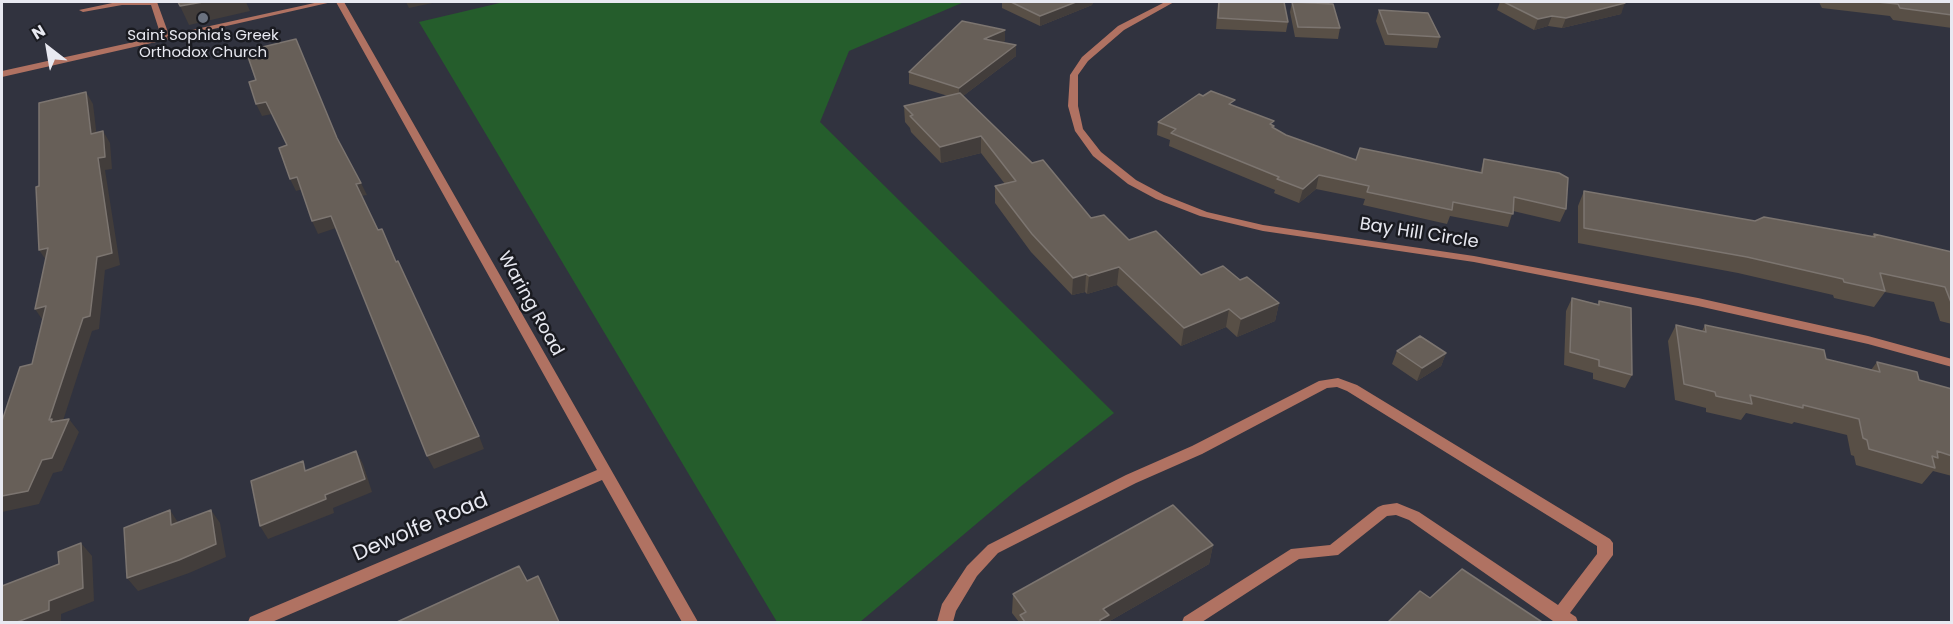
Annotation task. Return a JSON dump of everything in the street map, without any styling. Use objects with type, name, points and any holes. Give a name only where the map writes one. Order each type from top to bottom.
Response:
[{"type":"street","points":[[282,2],[288,10]]},
{"type":"street","points":[[2,74],[328,2]]},
{"type":"street","name":"Waring Road","points":[[340,2],[690,622]]},
{"type":"street","name":"Bay Hill Circle","points":[[1170,2],[1121,28],[1085,58],[1074,75],[1073,106],[1078,129],[1097,154],[1132,182],[1160,197],[1204,213],[1263,228],[1474,259],[1698,302],[1868,340],[1952,363]]},
{"type":"street","points":[[83,10],[122,3],[154,3],[166,38]]},
{"type":"street","points":[[945,622],[948,609],[972,571],[993,549],[1131,479],[1197,450],[1324,384],[1338,382],[1352,388],[1605,543],[1605,555],[1564,619],[1414,516],[1397,509],[1383,511],[1333,551],[1296,553],[1190,622]]},
{"type":"street","name":"Dewolfe Road","points":[[256,622],[604,473]]},
{"type":"green space","points":[[504,2],[964,2],[849,51],[820,122],[1114,413],[1020,487],[860,622],[777,622],[419,22]]},
{"type":"building","points":[[178,2],[203,2],[180,6]]},
{"type":"building","points":[[1011,2],[1076,2],[1040,16]]},
{"type":"building","points":[[1219,2],[1284,2],[1288,22],[1218,18]]},
{"type":"building","points":[[1292,2],[1333,4],[1340,28],[1298,27]]},
{"type":"building","points":[[1504,2],[1625,3],[1566,18],[1552,16],[1538,19]]},
{"type":"building","points":[[1878,2],[1952,2],[1952,15],[1900,8],[1898,4]]},
{"type":"building","points":[[1379,10],[1428,13],[1440,37],[1388,34]]},
{"type":"building","points":[[962,21],[1005,30],[984,39],[1016,45],[959,88],[909,72]]},
{"type":"building","points":[[296,39],[337,138],[361,183],[356,184],[378,230],[382,229],[396,262],[398,261],[479,436],[427,456],[331,216],[312,221],[297,177],[290,179],[279,148],[287,145],[266,102],[256,104],[249,82],[256,80],[246,51]]},
{"type":"building","points":[[1211,91],[1235,100],[1229,104],[1274,121],[1270,124],[1274,126],[1272,127],[1286,135],[1356,160],[1360,148],[1482,173],[1484,159],[1559,173],[1568,178],[1566,209],[1514,197],[1513,214],[1453,202],[1452,210],[1367,192],[1369,186],[1319,175],[1303,189],[1171,133],[1176,129],[1158,122],[1199,94],[1203,96]]},
{"type":"building","points":[[86,92],[91,134],[103,131],[105,157],[98,158],[112,253],[97,257],[90,316],[83,318],[49,420],[52,419],[51,422],[69,419],[52,458],[42,460],[28,491],[2,496],[2,421],[20,367],[32,364],[46,306],[35,309],[48,248],[39,250],[36,187],[39,186],[39,103]]},
{"type":"building","points":[[960,93],[1032,163],[1043,160],[1091,218],[1104,215],[1129,240],[1156,231],[1201,275],[1223,266],[1240,280],[1247,277],[1279,303],[1241,319],[1229,309],[1184,328],[1119,267],[1073,278],[1032,234],[995,186],[1016,181],[981,136],[940,147],[910,116],[913,115],[904,106]]},
{"type":"building","points":[[1584,191],[1755,221],[1764,217],[1875,237],[1874,234],[1952,252],[1952,305],[1945,287],[1880,273],[1885,291],[1747,257],[1584,228]]},
{"type":"building","points":[[1572,298],[1599,305],[1599,301],[1631,308],[1632,375],[1599,366],[1599,360],[1570,352]]},
{"type":"building","points":[[1676,325],[1706,332],[1705,325],[1824,350],[1826,359],[1880,372],[1877,362],[1917,372],[1919,380],[1952,389],[1952,456],[1937,451],[1938,458],[1932,456],[1935,468],[1869,449],[1867,440],[1863,438],[1859,419],[1750,395],[1752,404],[1716,396],[1715,392],[1684,384]]},
{"type":"building","points":[[1420,336],[1446,353],[1422,368],[1397,351]]},
{"type":"building","points":[[356,451],[365,479],[325,495],[326,499],[260,526],[251,481],[303,461],[305,471]]},
{"type":"building","points":[[1173,505],[1213,545],[1103,609],[1109,615],[1100,622],[1025,622],[1020,615],[1026,612],[1013,594]]},
{"type":"building","points":[[170,510],[171,525],[211,510],[216,544],[127,578],[124,528]]},
{"type":"building","points":[[81,543],[83,588],[49,601],[49,610],[17,622],[2,622],[2,586],[59,564],[58,552]]},
{"type":"building","points":[[519,566],[527,581],[538,576],[559,622],[397,622]]},
{"type":"building","points":[[1462,569],[1542,622],[1388,622],[1420,591],[1430,598]]},
{"type":"place","name":"Saint Sophia's Greek Orthodox Church","points":[[203,18]]}]
